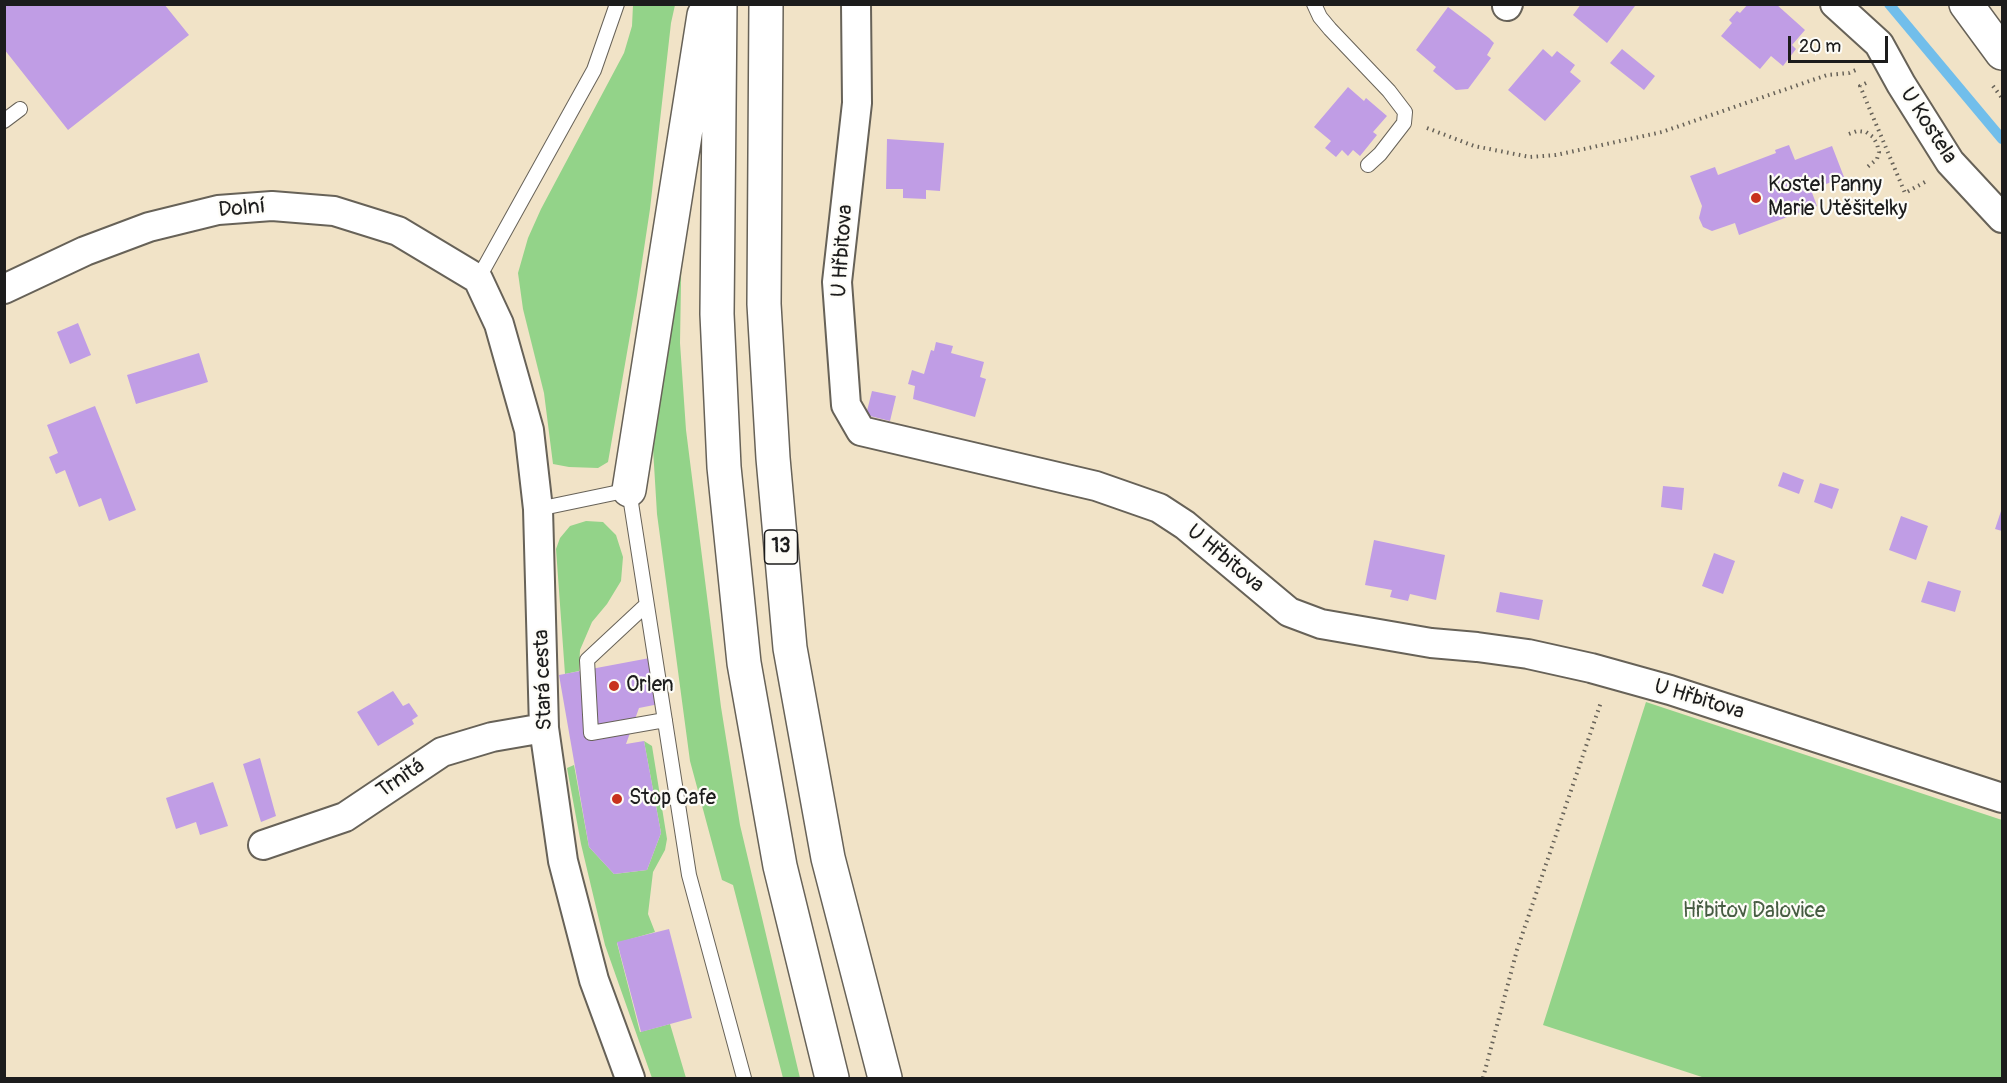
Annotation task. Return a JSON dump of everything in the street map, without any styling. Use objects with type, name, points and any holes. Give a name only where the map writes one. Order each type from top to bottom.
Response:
[{"type":"main road","points":[[629,490],[705,4]]},
{"type":"main road","name":"13","points":[[720,4],[717,314],[724,466],[744,663],[780,866],[832,1078]]},
{"type":"main road","name":"13","points":[[766,4],[764,304],[772,458],[790,648],[828,858],[885,1078]]},
{"type":"main road","points":[[1966,4],[2002,53]]},
{"type":"street","name":"U Hřbitova","points":[[856,4],[857,103],[837,282],[846,405],[861,431],[1096,486],[1159,507],[1185,525],[1288,612],[1320,624],[1431,643],[1477,646],[1528,654],[1611,674],[1670,690],[2002,798]]},
{"type":"street","name":"U Kostela","points":[[1835,4],[1879,44],[1881,68],[1950,162],[2002,218]]},
{"type":"street","name":"Dolní","points":[[4,289],[85,251],[149,227],[218,210],[272,206],[334,211],[398,231],[478,279]]},
{"type":"street","name":"Stará cesta","points":[[478,279],[499,324],[529,430],[538,509],[544,728],[563,861],[594,980],[630,1078]]},
{"type":"street","name":"Trnitá","points":[[263,846],[345,817],[442,752],[492,737],[544,728]]},
{"type":"lane","points":[[478,279],[594,70],[617,4]]},
{"type":"lane","points":[[1314,4],[1320,17],[1330,29],[1389,91],[1405,112],[1404,123],[1380,154],[1368,165]]},
{"type":"lane","points":[[4,121],[20,109]]},
{"type":"lane","points":[[538,509],[629,490],[689,875],[744,1078]]},
{"type":"lane","points":[[646,605],[587,660],[591,733],[665,720]]},
{"type":"path","points":[[1405,112],[1420,125],[1474,146],[1530,157],[1556,155],[1662,132],[1827,75],[1881,68]]},
{"type":"path","points":[[1881,68],[1860,86],[1905,193],[1930,179]]},
{"type":"path","points":[[1850,134],[1857,131],[1866,132],[1877,144],[1879,152],[1876,159],[1865,169]]},
{"type":"path","points":[[1877,144],[1884,141]]},
{"type":"path","points":[[1483,1078],[1517,950],[1611,674]]},
{"type":"green space","points":[[633,5],[675,5],[650,209],[608,462],[598,468],[569,467],[553,464],[544,393],[523,309],[518,273],[528,238],[541,209],[624,53],[632,26]]},
{"type":"green space","points":[[682,223],[680,343],[686,430],[721,707],[740,825],[800,1078],[783,1078],[733,885],[722,880],[690,761],[657,514],[652,432]]},
{"type":"green space","points":[[586,521],[603,522],[616,535],[623,557],[621,581],[607,604],[592,622],[580,650],[579,671],[565,674],[556,549],[560,538],[570,526]]},
{"type":"green space","name":"Hřbitov Dalovice","points":[[1646,702],[2002,820],[2002,1078],[1705,1078],[1543,1025]]},
{"type":"green space","points":[[644,741],[652,746],[667,839],[665,850],[653,872],[648,914],[655,932],[617,943],[640,1032],[670,1024],[686,1078],[652,1078],[605,945],[581,844],[567,768],[574,765],[589,847],[614,874],[647,870],[661,833]]},
{"type":"building","points":[[4,4],[164,4],[189,35],[68,130],[4,49]]},
{"type":"building","points":[[1581,4],[1633,4],[1635,6],[1607,43],[1573,15]]},
{"type":"building","points":[[1748,4],[1776,4],[1805,30],[1792,45],[1796,49],[1783,66],[1771,56],[1760,69],[1721,36],[1732,23],[1729,20]]},
{"type":"building","points":[[1448,7],[1494,43],[1487,55],[1491,58],[1468,89],[1456,90],[1433,71],[1436,67],[1416,50]]},
{"type":"building","points":[[1543,49],[1552,57],[1557,51],[1575,65],[1570,72],[1581,81],[1545,121],[1508,90]]},
{"type":"building","points":[[1622,49],[1655,76],[1644,90],[1610,63]]},
{"type":"building","points":[[1348,87],[1364,101],[1366,98],[1387,116],[1373,132],[1377,135],[1360,156],[1353,150],[1348,156],[1342,150],[1336,157],[1325,148],[1331,141],[1314,127]]},
{"type":"building","points":[[887,139],[944,143],[940,191],[926,190],[926,199],[903,198],[903,189],[886,189]]},
{"type":"building","name":"Kostel Panny Marie Utěšitelky","points":[[1789,145],[1795,160],[1832,146],[1844,177],[1811,190],[1817,206],[1739,235],[1735,223],[1712,231],[1703,227],[1699,218],[1702,206],[1690,176],[1715,167],[1718,175],[1776,153],[1775,150]]},
{"type":"building","points":[[78,323],[91,355],[70,364],[57,332]]},
{"type":"building","points":[[936,342],[953,346],[951,353],[984,362],[980,377],[986,379],[975,417],[913,399],[915,386],[908,384],[912,370],[924,374],[931,350],[934,351]]},
{"type":"building","points":[[199,353],[208,382],[136,404],[127,375]]},
{"type":"building","points":[[872,391],[896,396],[890,421],[866,415]]},
{"type":"building","points":[[95,406],[136,510],[109,521],[101,498],[79,507],[65,470],[56,474],[49,457],[58,453],[47,425]]},
{"type":"building","points":[[1783,472],[1804,480],[1799,494],[1778,486]]},
{"type":"building","points":[[1820,483],[1839,489],[1832,509],[1814,502]]},
{"type":"building","points":[[1663,486],[1684,488],[1682,510],[1661,507]]},
{"type":"building","points":[[2002,508],[2002,531],[1995,529]]},
{"type":"building","points":[[1901,516],[1928,526],[1916,560],[1889,550]]},
{"type":"building","points":[[1374,540],[1445,555],[1436,600],[1410,594],[1408,601],[1390,597],[1392,590],[1365,585]]},
{"type":"building","points":[[1714,553],[1735,561],[1723,594],[1702,586]]},
{"type":"building","points":[[1928,581],[1961,591],[1955,612],[1921,602]]},
{"type":"building","points":[[1500,592],[1543,600],[1539,620],[1496,612]]},
{"type":"building","points":[[655,657],[664,703],[639,708],[626,744],[644,741],[661,833],[647,870],[614,874],[589,847],[559,675]]},
{"type":"building","points":[[393,691],[403,706],[409,703],[418,716],[412,720],[414,724],[378,746],[357,712]]},
{"type":"building","points":[[260,758],[276,816],[261,822],[243,764]]},
{"type":"building","points":[[213,782],[228,826],[200,835],[196,822],[176,829],[166,798]]},
{"type":"building","points":[[669,929],[692,1018],[641,1032],[617,942]]},
{"type":"waterway","points":[[1889,4],[2002,139]]},
{"type":"place","name":"Kostel Panny Marie Utěšitelky","points":[[1756,198]]},
{"type":"place","name":"Orlen","points":[[614,686]]},
{"type":"place","name":"Stop Cafe","points":[[617,799]]}]
